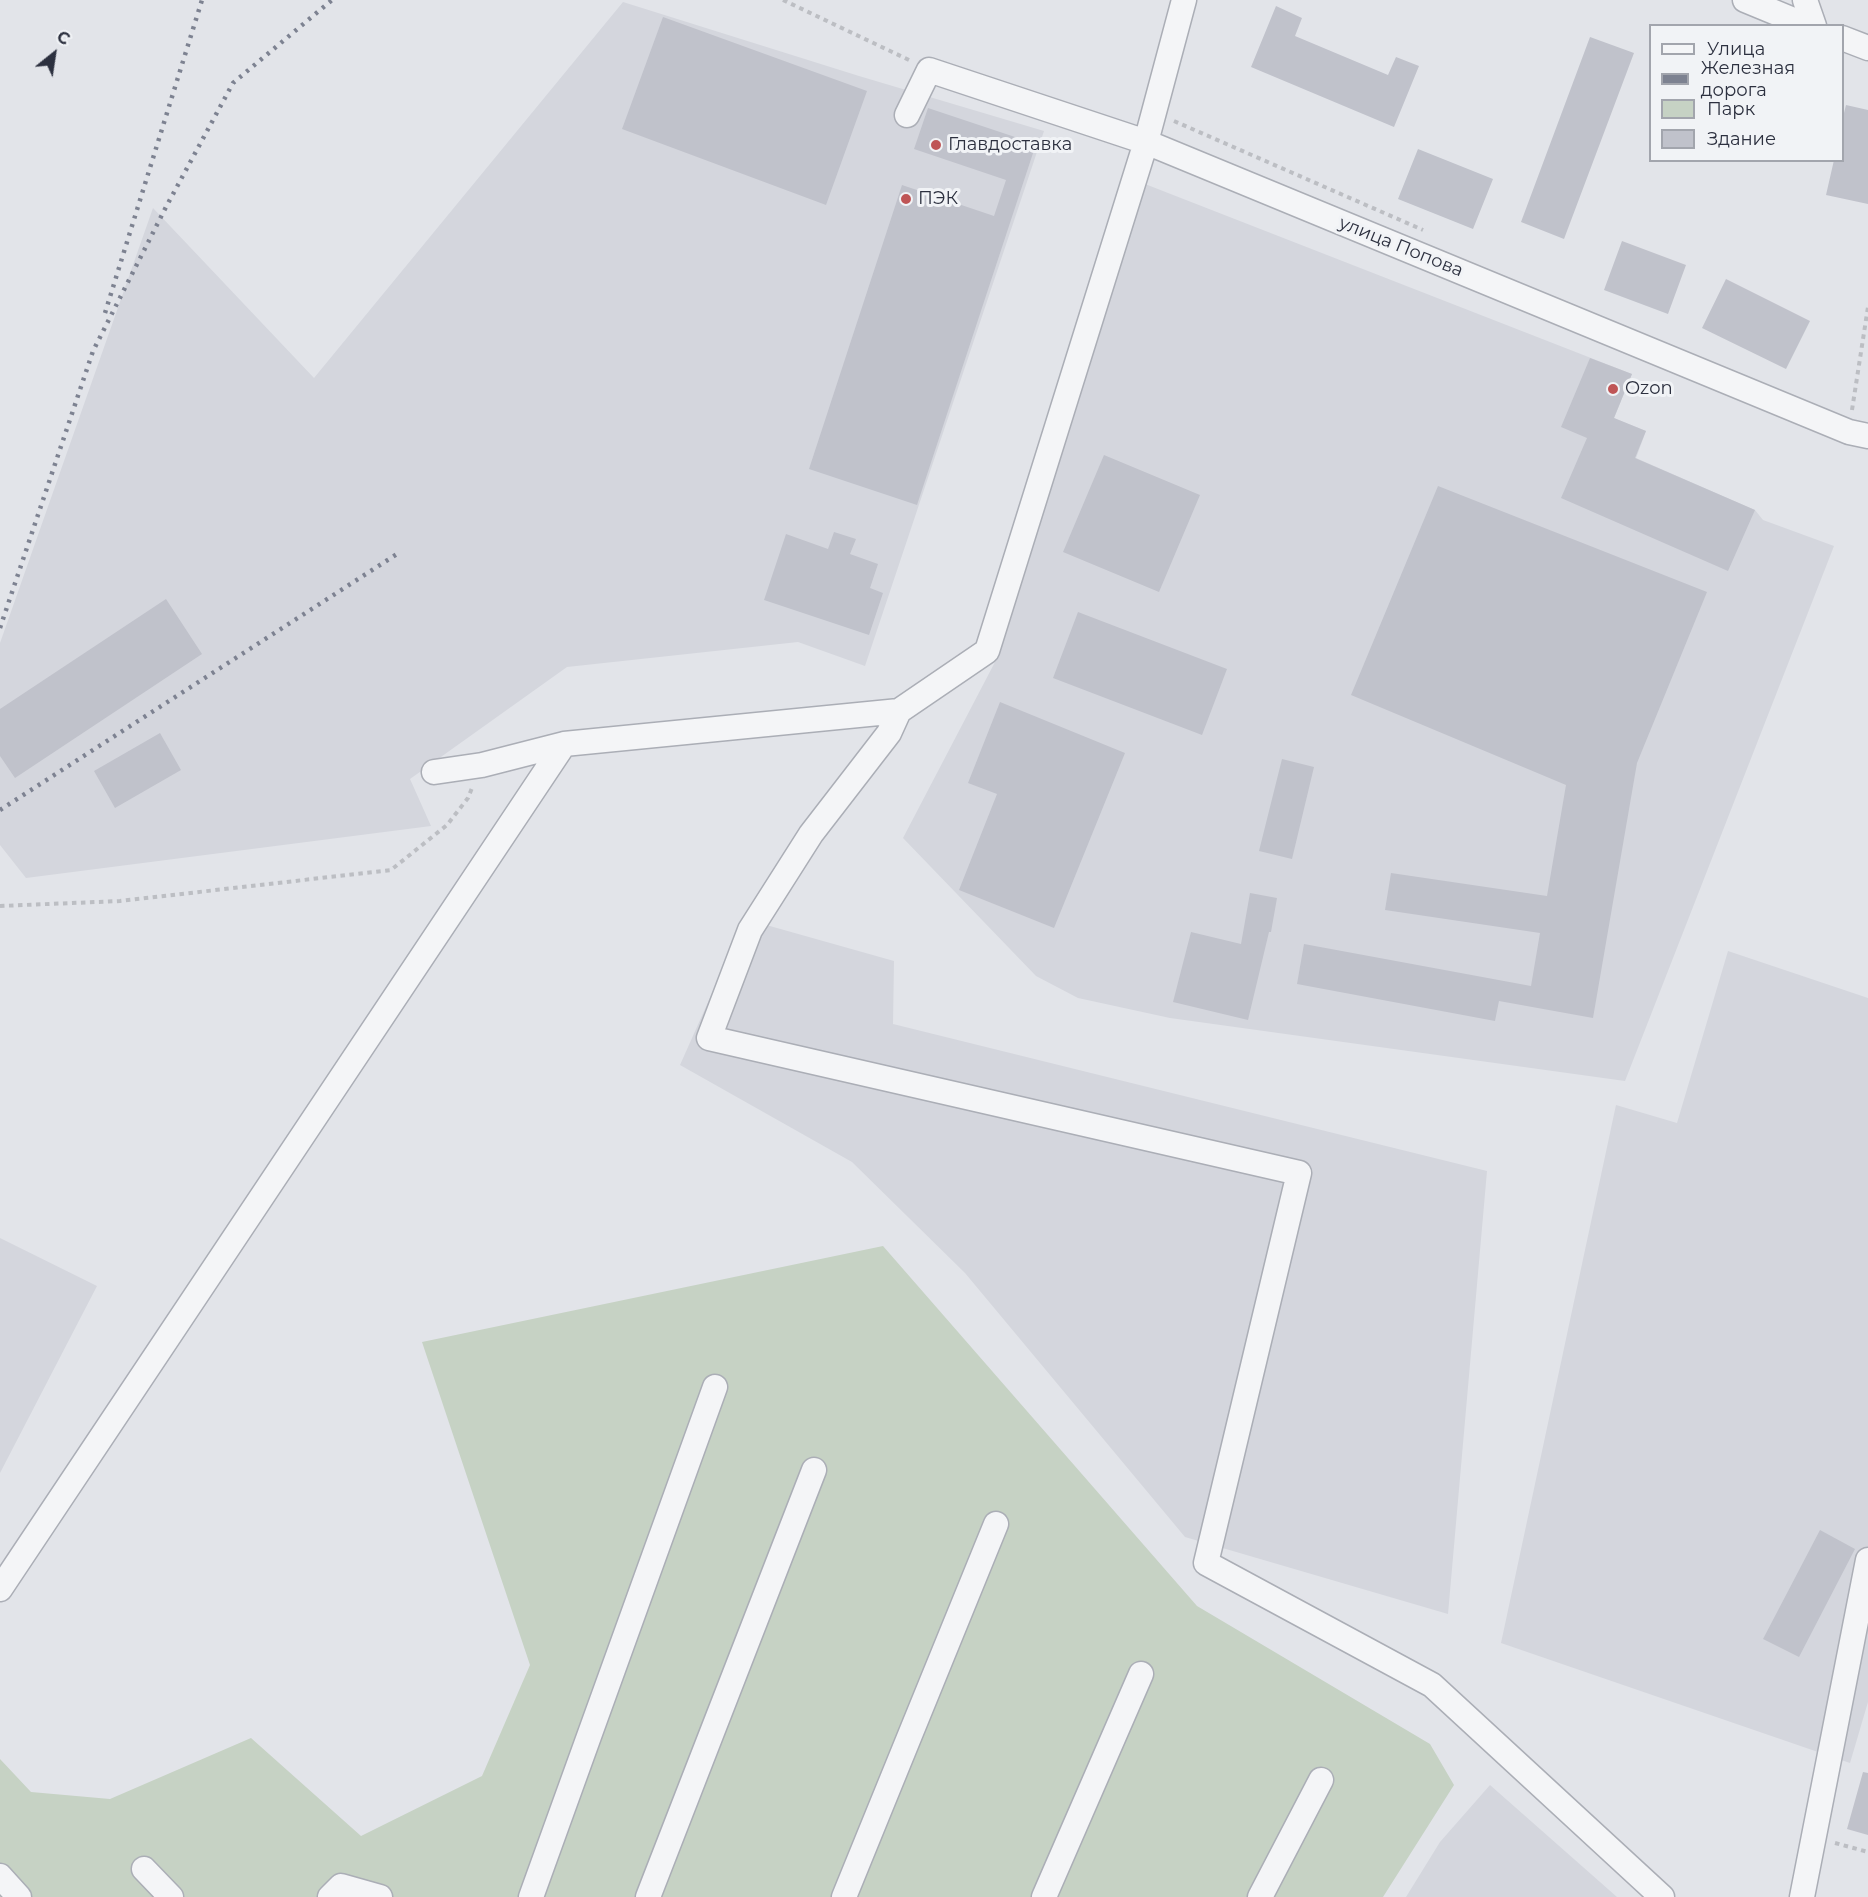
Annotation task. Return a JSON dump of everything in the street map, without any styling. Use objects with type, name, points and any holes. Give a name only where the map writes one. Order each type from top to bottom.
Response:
[{"type":"street","points":[[434,771],[482,765],[564,744],[899,711],[987,651],[1146,142],[1184,0]]},
{"type":"street","points":[[1745,0],[1803,24]]},
{"type":"street","points":[[1805,0],[1813,24]]},
{"type":"street","points":[[1844,39],[1868,48]]},
{"type":"street","points":[[907,115],[929,70]]},
{"type":"street","name":"улица Попова","points":[[929,70],[1146,142],[1858,434]]},
{"type":"street","points":[[899,711],[889,734],[811,834],[750,930],[709,1038],[1299,1173],[1206,1563],[1432,1685],[1662,1897]]},
{"type":"street","points":[[0,1590],[564,744]]},
{"type":"street","points":[[531,1897],[715,1387]]},
{"type":"street","points":[[648,1897],[814,1470]]},
{"type":"street","points":[[844,1897],[996,1524]]},
{"type":"street","points":[[1802,1897],[1868,1560]]},
{"type":"street","points":[[1044,1897],[1141,1674]]},
{"type":"street","points":[[1260,1897],[1321,1780]]},
{"type":"street","points":[[144,1869],[171,1897]]},
{"type":"street","points":[[0,1876],[19,1897]]},
{"type":"street","points":[[330,1897],[341,1886],[380,1897]]},
{"type":"path","points":[[783,0],[929,70]]},
{"type":"path","points":[[1858,434],[1868,307]]},
{"type":"path","points":[[0,906],[120,900],[391,870],[447,825],[468,798],[482,765]]},
{"type":"path","points":[[1814,1837],[1868,1852]]},
{"type":"shaded area","points":[[623,2],[1044,131],[865,666],[798,642],[567,667],[410,779],[431,826],[26,878],[0,845],[0,643],[153,208],[314,378]]},
{"type":"shaded area","points":[[1145,184],[1632,374],[1614,418],[1646,431],[1636,458],[1755,510],[1763,520],[1834,546],[1625,1081],[1170,1018],[1078,998],[1036,976],[903,838],[995,662]]},
{"type":"shaded area","points":[[745,919],[894,961],[893,1024],[1487,1171],[1448,1614],[1185,1537],[965,1273],[852,1162],[680,1065]]},
{"type":"shaded area","points":[[1728,951],[1868,998],[1868,1702],[1850,1763],[1501,1643],[1616,1105],[1677,1123]]},
{"type":"shaded area","points":[[0,1238],[97,1286],[0,1473]]},
{"type":"shaded area","points":[[1490,1785],[1617,1897],[1406,1897],[1440,1842]]},
{"type":"green space","points":[[883,1246],[1197,1606],[1430,1744],[1454,1785],[1383,1897],[0,1897],[0,1759],[31,1792],[110,1799],[251,1738],[361,1836],[482,1776],[530,1665],[422,1342]]},
{"type":"building","points":[[1276,6],[1302,18],[1295,36],[1388,75],[1396,57],[1419,66],[1394,127],[1251,67]]},
{"type":"building","points":[[663,17],[867,91],[826,205],[622,129]]},
{"type":"building","points":[[1590,37],[1634,53],[1564,239],[1521,222]]},
{"type":"building","points":[[1846,105],[1868,110],[1868,204],[1826,195],[1834,162],[1844,162]]},
{"type":"building","points":[[928,108],[1036,144],[917,505],[809,469],[902,185],[994,216],[1006,180],[914,149]]},
{"type":"building","points":[[1418,149],[1493,179],[1473,229],[1398,199]]},
{"type":"building","points":[[1622,241],[1686,265],[1668,314],[1604,290]]},
{"type":"building","points":[[1726,279],[1810,321],[1786,369],[1702,328]]},
{"type":"building","points":[[1590,358],[1632,374],[1614,418],[1646,431],[1635,458],[1755,510],[1728,571],[1561,498],[1587,438],[1561,427]]},
{"type":"building","points":[[1104,455],[1200,495],[1159,592],[1063,552]]},
{"type":"building","points":[[1438,486],[1707,592],[1637,763],[1593,1018],[1499,1001],[1495,1021],[1297,984],[1304,944],[1531,986],[1540,933],[1385,910],[1391,873],[1547,896],[1566,785],[1351,695]]},
{"type":"building","points":[[834,532],[856,539],[850,554],[878,564],[870,588],[883,593],[869,635],[764,600],[786,534],[828,549]]},
{"type":"building","points":[[166,599],[202,654],[15,778],[0,756],[0,709]]},
{"type":"building","points":[[1078,612],[1227,669],[1202,735],[1053,678]]},
{"type":"building","points":[[1000,702],[1125,753],[1054,928],[959,890],[997,794],[968,783]]},
{"type":"building","points":[[160,733],[181,770],[115,808],[94,771]]},
{"type":"building","points":[[1282,759],[1314,767],[1292,859],[1259,851]]},
{"type":"building","points":[[1250,893],[1277,898],[1271,932],[1269,932],[1248,1020],[1173,1002],[1191,932],[1241,944]]},
{"type":"building","points":[[1820,1530],[1855,1549],[1799,1657],[1763,1639]]},
{"type":"building","points":[[1863,1772],[1868,1773],[1868,1835],[1847,1829]]},
{"type":"railway","points":[[105,313],[202,0]]},
{"type":"railway","points":[[0,628],[93,351],[166,207],[233,83],[332,0]]},
{"type":"railway","points":[[0,810],[397,554]]},
{"type":"place","name":"Главдоставка","points":[[936,145]]},
{"type":"place","name":"ПЭК","points":[[906,199]]},
{"type":"place","name":"Ozon","points":[[1613,389]]}]
